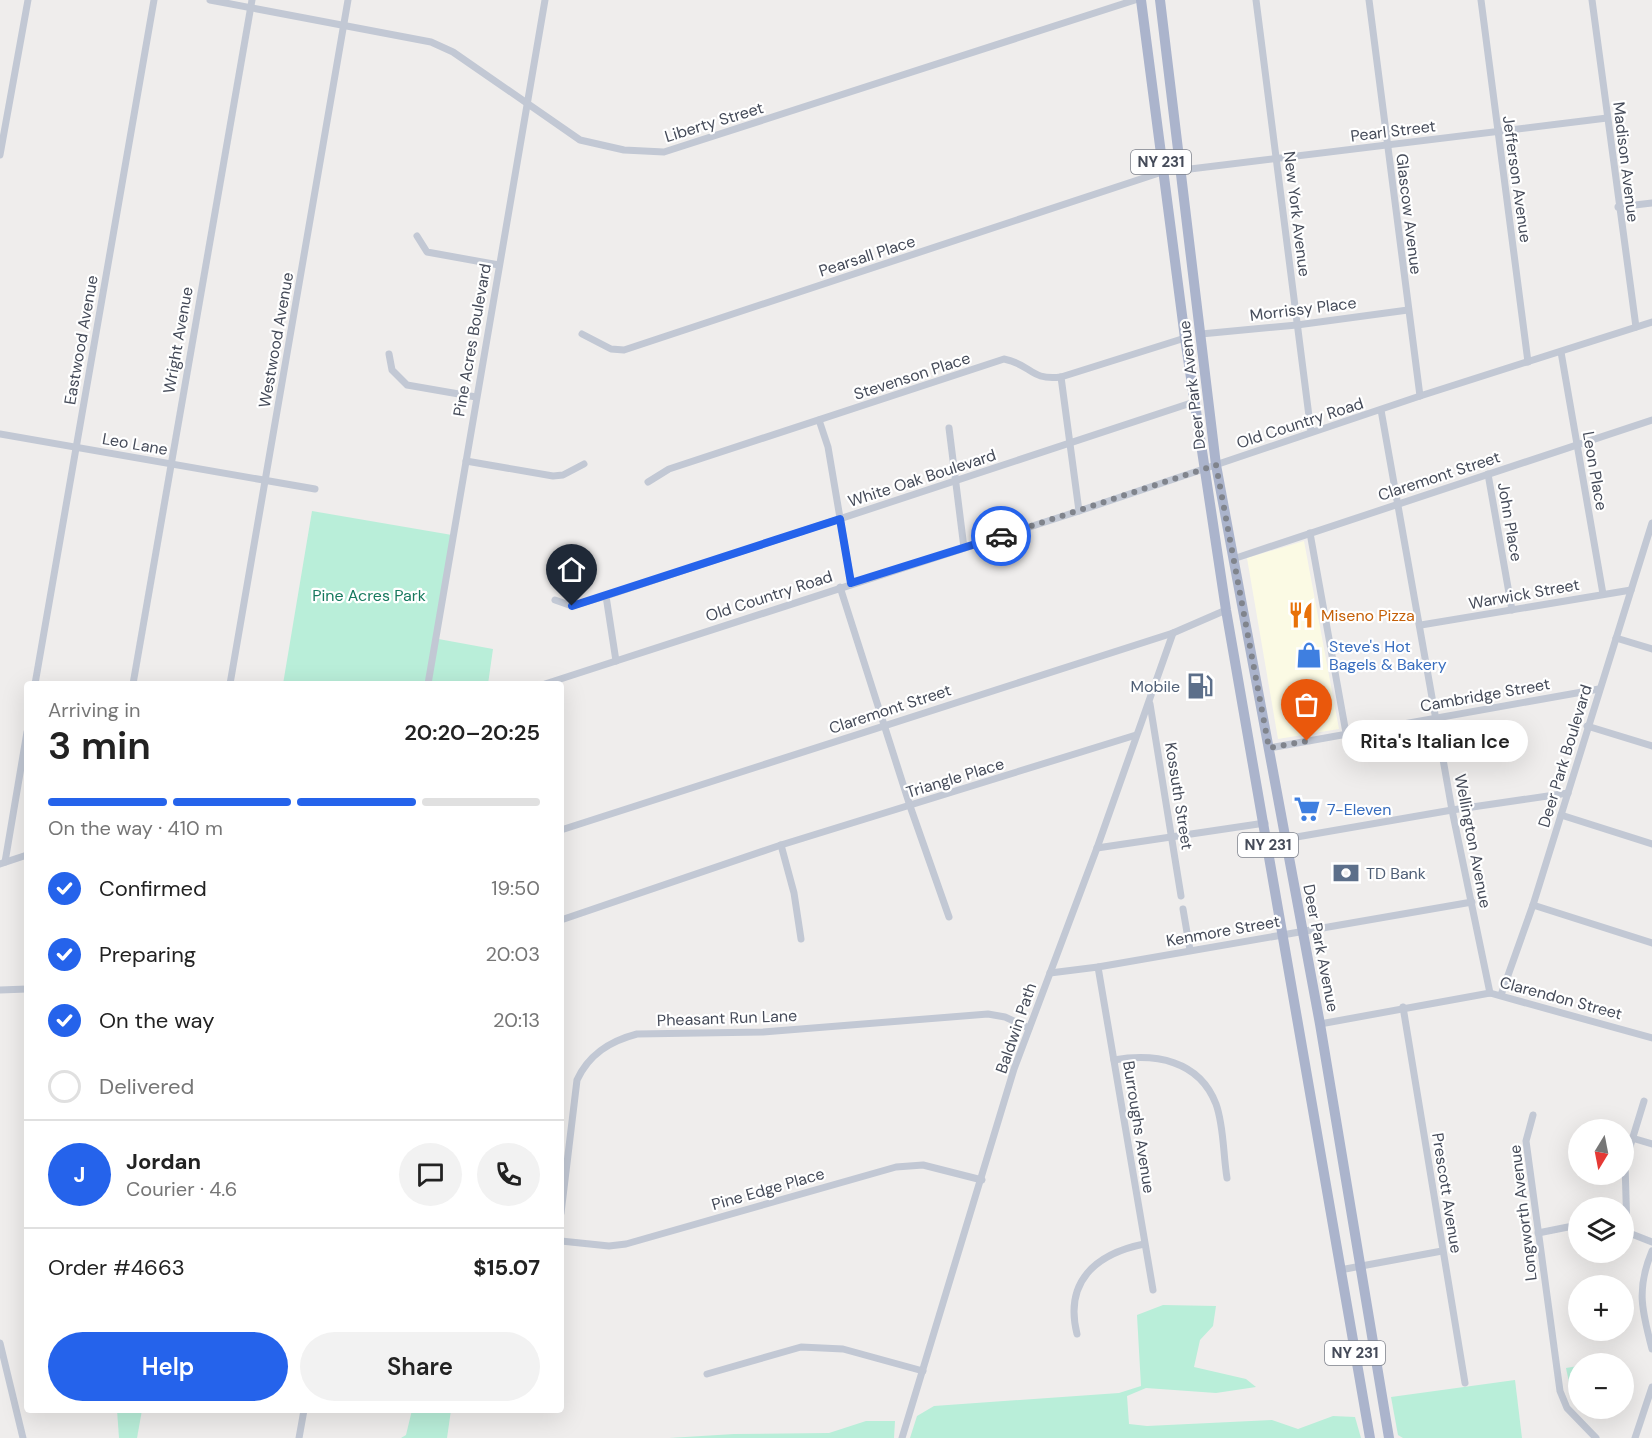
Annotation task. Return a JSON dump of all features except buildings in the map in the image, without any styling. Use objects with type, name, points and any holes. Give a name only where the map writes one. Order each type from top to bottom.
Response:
[{"type":"main road","name":"Deer Park Avenue","points":[[1141,0],[1203,469],[1370,1438]]},
{"type":"main road","name":"Deer Park Avenue","points":[[1160,0],[1216,465],[1236,558],[1320,1024],[1358,1267],[1389,1438]]},
{"type":"street","points":[[0,155],[28,0]]},
{"type":"street","name":"Eastwood Avenue","points":[[36,681],[154,0]]},
{"type":"street","name":"Liberty Street","points":[[210,0],[251,4],[431,42],[453,52],[580,141],[624,150],[664,153],[1135,0]]},
{"type":"street","name":"Westwood Avenue","points":[[231,681],[348,0]]},
{"type":"street","name":"Pine Acres Boulevard","points":[[429,681],[545,0]]},
{"type":"street","name":"New York Avenue","points":[[1256,0],[1311,432]]},
{"type":"street","name":"Glascow Avenue","points":[[1369,0],[1420,396]]},
{"type":"street","name":"Jefferson Avenue","points":[[1481,0],[1528,362]]},
{"type":"street","name":"Madison Avenue","points":[[1592,0],[1606,118],[1636,327]]},
{"type":"street","name":"Wright Avenue","points":[[134,681],[251,4]]},
{"type":"street","name":"Pearl Street","points":[[1182,170],[1606,118]]},
{"type":"street","name":"Pearsall Place","points":[[582,334],[611,349],[624,350],[1162,172]]},
{"type":"street","points":[[1618,207],[1652,203]]},
{"type":"street","points":[[417,236],[427,252],[499,265]]},
{"type":"street","name":"Morrissy Place","points":[[1201,334],[1297,325],[1408,310]]},
{"type":"street","name":"Old Country Road","points":[[554,681],[1652,322]]},
{"type":"street","name":"Stevenson Place","points":[[648,482],[669,470],[1004,360],[1018,362],[1046,379],[1061,377],[1185,338]]},
{"type":"street","name":"Leon Place","points":[[1561,352],[1603,594]]},
{"type":"street","points":[[389,354],[392,370],[408,385],[476,397]]},
{"type":"street","points":[[1061,377],[1079,511]]},
{"type":"street","name":"White Oak Boulevard","points":[[555,600],[572,606],[606,597],[1194,402]]},
{"type":"street","name":"Wellington Avenue","points":[[1381,410],[1400,503],[1452,810],[1490,993]]},
{"type":"street","points":[[819,420],[828,447],[851,583]]},
{"type":"street","name":"Claremont Street","points":[[1236,558],[1652,420]]},
{"type":"street","points":[[949,428],[964,548]]},
{"type":"street","name":"Leo Lane","points":[[0,434],[315,489]]},
{"type":"street","points":[[466,461],[553,476],[563,475],[584,464]]},
{"type":"street","name":"John Place","points":[[1488,474],[1512,610]]},
{"type":"street","name":"Deer Park Boulevard","points":[[1501,995],[1533,905],[1587,726],[1652,524]]},
{"type":"street","points":[[1310,533],[1346,733]]},
{"type":"street","points":[[1644,549],[1652,552]]},
{"type":"street","points":[[840,586],[910,806],[949,916]]},
{"type":"street","name":"Warwick Street","points":[[1421,625],[1631,590]]},
{"type":"street","points":[[606,597],[616,661]]},
{"type":"street","name":"Claremont Street","points":[[564,829],[1173,633],[1226,610]]},
{"type":"street","name":"Baldwin Path","points":[[902,1438],[1029,1028],[1097,848],[1173,633]]},
{"type":"street","points":[[1616,638],[1652,649]]},
{"type":"street","name":"Cambridge Street","points":[[1269,748],[1599,689]]},
{"type":"street","name":"Kossuth Street","points":[[1149,701],[1181,896]]},
{"type":"street","points":[[1587,726],[1652,746]]},
{"type":"street","name":"Triangle Place","points":[[564,919],[781,845],[1137,735]]},
{"type":"street","points":[[24,748],[2,863],[24,856]]},
{"type":"street","points":[[1285,839],[1452,810],[1568,793]]},
{"type":"street","points":[[1561,815],[1652,844]]},
{"type":"street","points":[[1097,848],[1265,823]]},
{"type":"street","points":[[781,845],[794,893],[801,939]]},
{"type":"street","name":"Kenmore Street","points":[[1050,973],[1098,967],[1472,902]]},
{"type":"street","points":[[1533,905],[1652,943]]},
{"type":"street","points":[[1183,909],[1190,950]]},
{"type":"street","name":"Burroughs Avenue","points":[[1098,967],[1153,1290]]},
{"type":"street","points":[[0,990],[24,989]]},
{"type":"street","name":"Clarendon Street","points":[[1320,1024],[1403,1007],[1490,993],[1652,1038]]},
{"type":"street","name":"Prescott Avenue","points":[[1403,1007],[1465,1383]]},
{"type":"street","name":"Pheasant Run Lane","points":[[564,1183],[572,1100],[577,1080],[584,1064],[617,1040],[637,1034],[763,1032],[962,1015],[1005,1017],[1029,1028]]},
{"type":"street","points":[[1114,1060],[1140,1057],[1165,1059],[1182,1065],[1197,1077],[1216,1104],[1227,1178]]},
{"type":"street","points":[[1634,1132],[1644,1101]]},
{"type":"street","name":"Longworth Avenue","points":[[1533,1115],[1526,1141],[1560,1391],[1567,1408],[1596,1438]]},
{"type":"street","points":[[1634,1139],[1652,1144]]},
{"type":"street","name":"Pine Edge Place","points":[[564,1241],[609,1246],[626,1244],[896,1167],[923,1165],[982,1180]]},
{"type":"street","points":[[1538,1233],[1568,1227]]},
{"type":"street","points":[[1634,1235],[1652,1242]]},
{"type":"street","points":[[1077,1334],[1072,1314],[1081,1280],[1108,1256],[1125,1248],[1144,1244]]},
{"type":"street","points":[[1340,1270],[1442,1251]]},
{"type":"street","points":[[1652,1251],[1644,1269],[1640,1300],[1652,1350]]},
{"type":"street","points":[[0,1343],[23,1438]]},
{"type":"street","points":[[707,1374],[801,1347],[843,1349],[923,1371]]},
{"type":"street","points":[[1635,1438],[1652,1387]]},
{"type":"street","points":[[299,1438],[303,1413]]},
{"type":"shaded area","points":[[1304,541],[1339,729],[1278,739],[1247,558]]},
{"type":"green space","name":"Pine Acres Park","points":[[312,511],[452,535],[433,638],[493,649],[488,681],[284,681]]},
{"type":"green space","points":[[1163,1305],[1216,1306],[1213,1326],[1200,1340],[1194,1367],[1246,1379],[1256,1387],[1216,1393],[1146,1388],[1127,1396],[1129,1424],[1147,1426],[1272,1420],[1298,1429],[1333,1416],[1355,1417],[1361,1438],[910,1438],[917,1416],[934,1406],[1119,1393],[1141,1386],[1137,1315]]},
{"type":"green space","points":[[1515,1380],[1522,1438],[1403,1438],[1398,1435],[1391,1397]]},
{"type":"green space","points":[[117,1413],[141,1413],[137,1438],[119,1438]]},
{"type":"green space","points":[[411,1413],[451,1413],[447,1438],[401,1438],[406,1435]]},
{"type":"green space","points":[[866,1421],[895,1421],[894,1438],[669,1438],[734,1434],[829,1433]]},
{"type":"way so far","points":[[1001,536],[1216,465],[1236,558],[1269,748],[1307,741]]},
{"type":"place","name":"Miseno Pizza","points":[[1301,615]]},
{"type":"place","name":"Steve's Hot Bagels & Bakery","points":[[1309,655]]},
{"type":"place","name":"Mobile","points":[[1200,686]]},
{"type":"place","name":"Rita's Italian Ice","points":[[1307,741]]},
{"type":"place","name":"7-Eleven","points":[[1307,809]]},
{"type":"place","name":"TD Bank","points":[[1346,873]]},
{"type":"route","points":[[572,606],[606,597],[773,539],[840,519],[851,583],[1001,536]]}]
